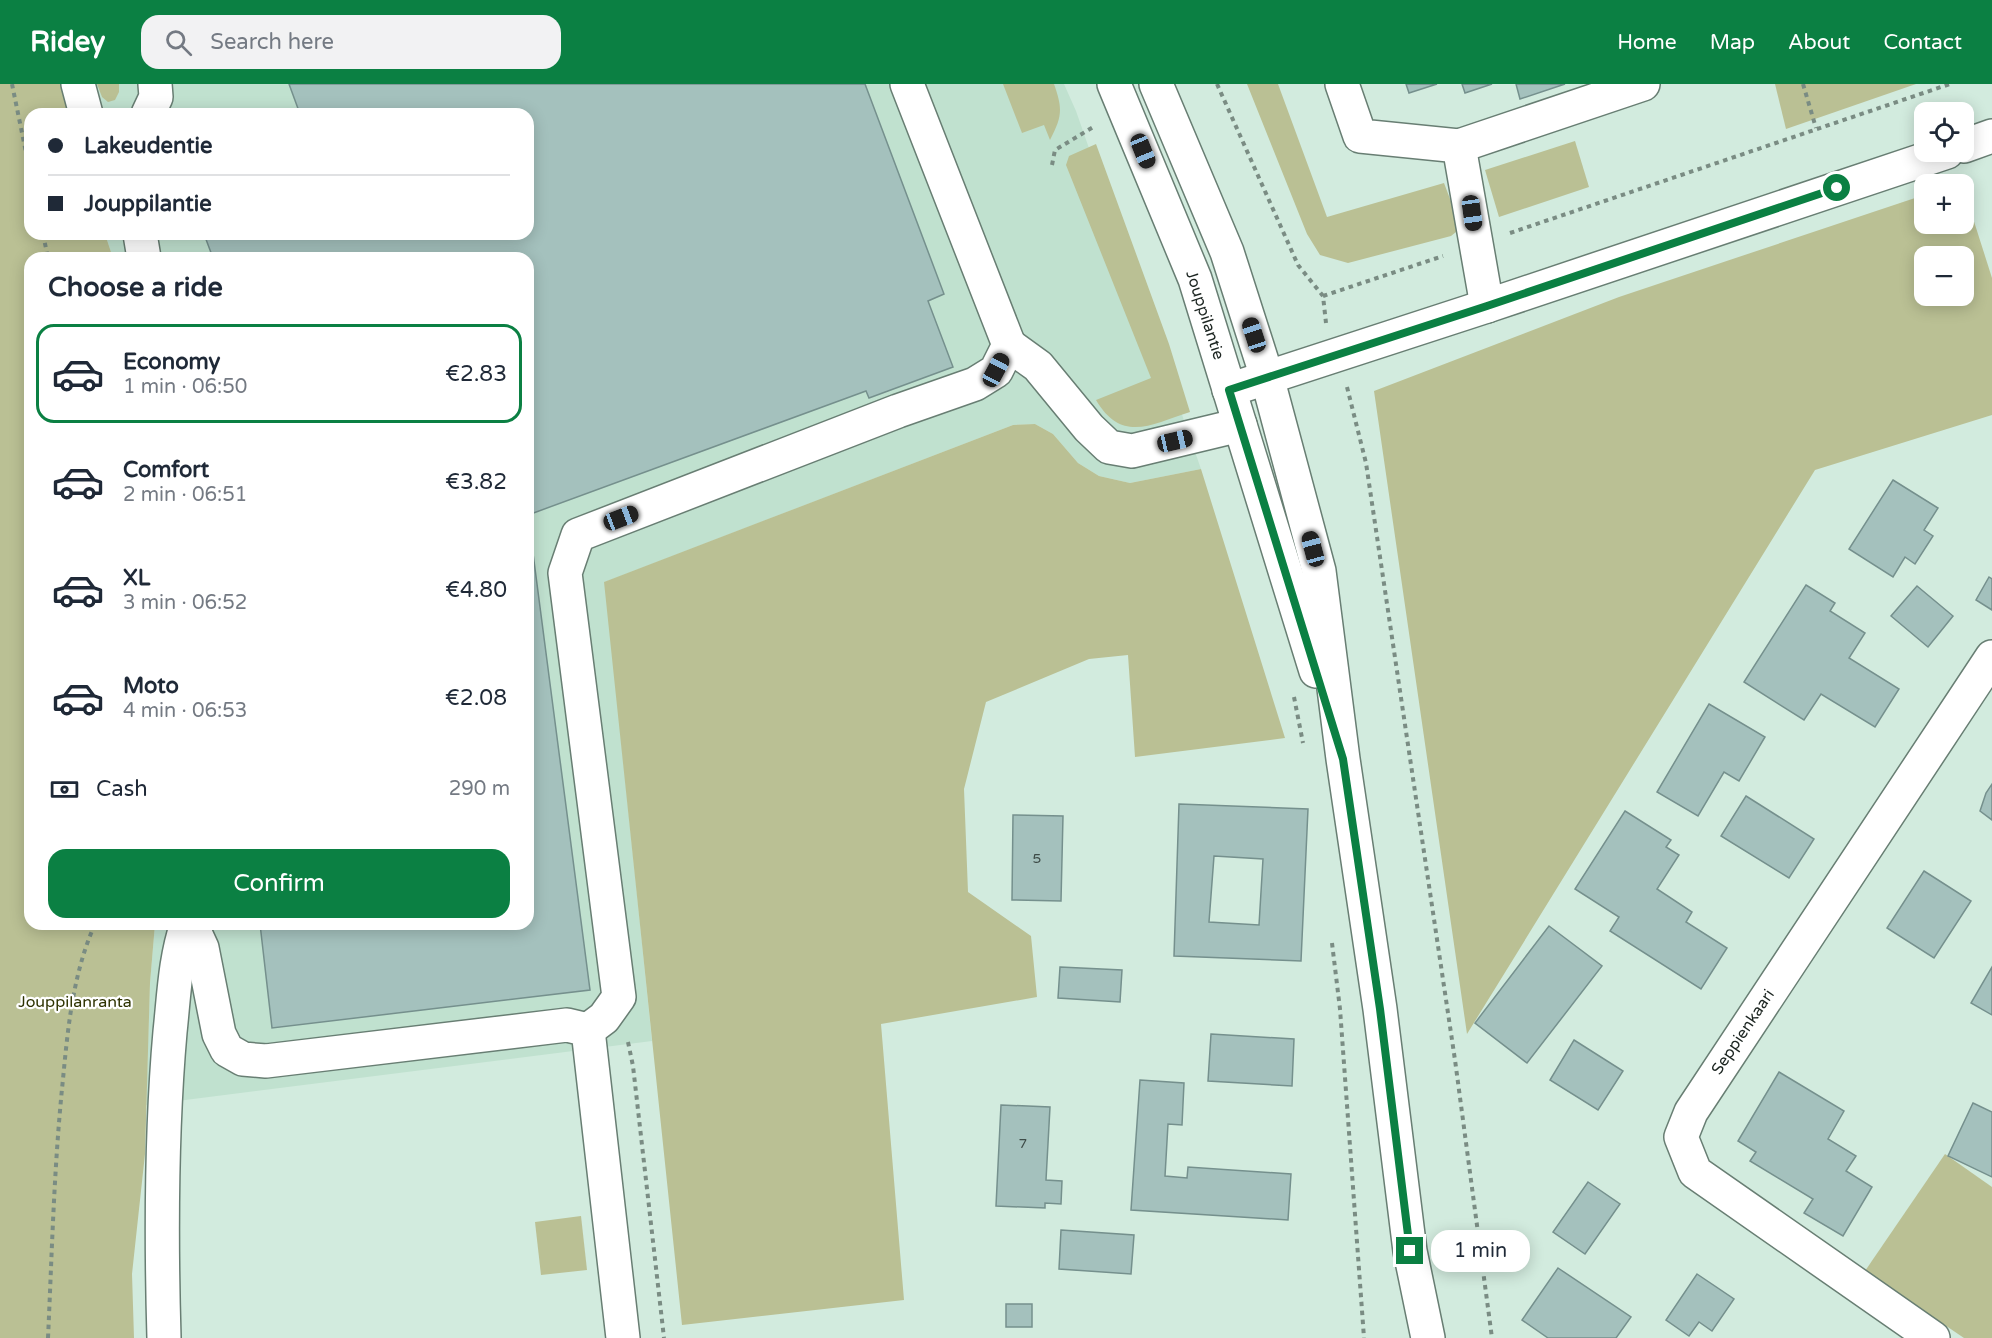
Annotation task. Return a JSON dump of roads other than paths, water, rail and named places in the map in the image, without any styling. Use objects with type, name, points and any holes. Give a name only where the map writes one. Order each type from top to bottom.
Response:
[{"type":"main road","points":[[78,84],[84,108]]},
{"type":"main road","points":[[151,108],[156,97],[155,84]]},
{"type":"main road","points":[[907,84],[1010,345],[1038,366],[1089,428],[1109,447],[1132,451],[1240,425]]},
{"type":"main road","name":"Jouppilantie","points":[[1114,84],[1195,279],[1343,759]]},
{"type":"main road","name":"Jouppilantie","points":[[1156,84],[1227,252],[1267,377],[1319,571],[1343,759],[1380,1009],[1410,1251],[1428,1338]]},
{"type":"main road","points":[[1342,84],[1360,136],[1459,146],[1643,84]]},
{"type":"main road","points":[[1974,142],[1992,136]]},
{"type":"main road","points":[[1459,146],[1470,197],[1487,306]]},
{"type":"main road","points":[[1229,390],[1917,162]]},
{"type":"main road","points":[[588,1030],[604,1017],[619,997],[565,573],[578,535],[887,415],[975,384],[996,370],[1010,345]]},
{"type":"main road","name":"Seppienkaari","points":[[1934,1338],[1695,1172],[1681,1137],[1690,1112],[1992,657]]},
{"type":"main road","points":[[164,1338],[162,1153],[166,1075],[179,948],[186,930]]},
{"type":"main road","points":[[192,930],[202,948],[219,1034],[227,1050],[243,1059],[266,1061],[567,1024],[588,1030]]},
{"type":"main road","points":[[588,1030],[623,1338]]},
{"type":"main road","name":"Jouppilantie","points":[[1410,1251],[1412,1338]]},
{"type":"park label","name":"Jouppilanranta","points":[[75,1002]]}]
